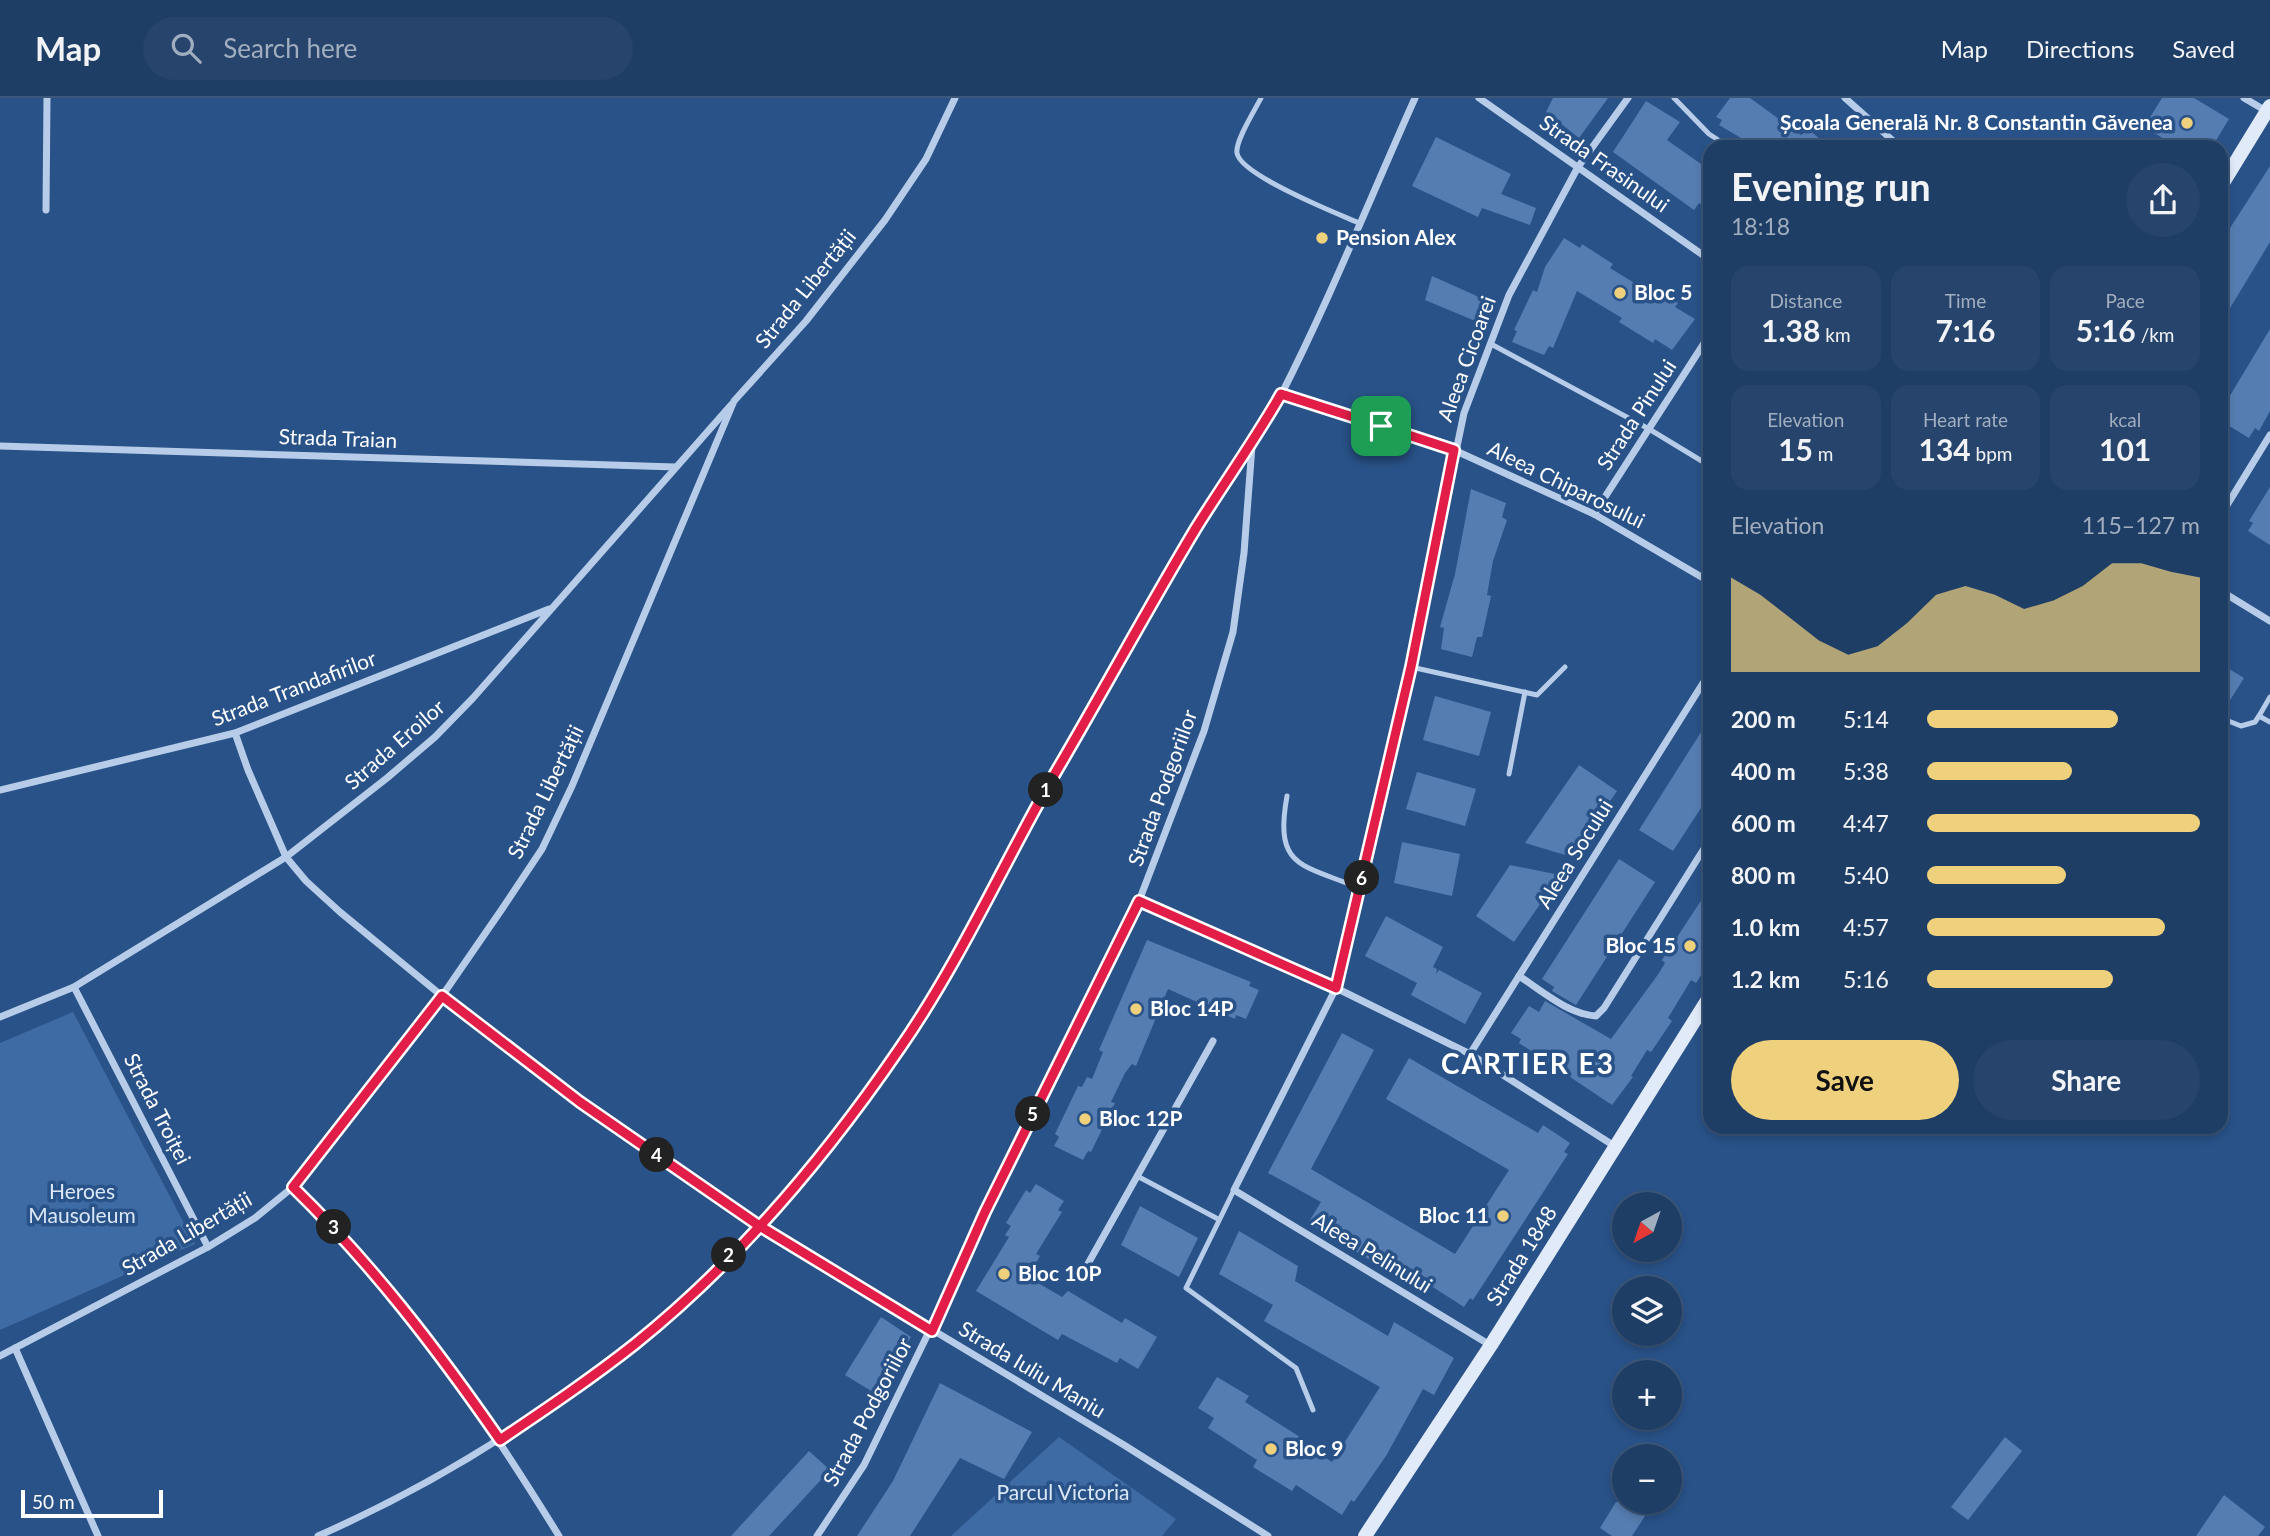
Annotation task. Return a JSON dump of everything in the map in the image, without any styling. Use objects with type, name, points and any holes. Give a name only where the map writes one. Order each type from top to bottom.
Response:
[{"type":"main road","points":[[2228,175],[2269,110]]},
{"type":"main road","name":"Strada 1848","points":[[1365,1536],[1491,1345],[1703,1007]]},
{"type":"street","points":[[46,209],[47,98]]},
{"type":"street","name":"Strada Libertății","points":[[0,1356],[208,1247],[256,1218],[293,1187],[442,996],[509,899],[548,836],[588,748],[734,401],[806,321],[885,220],[926,159],[955,98]]},
{"type":"street","name":"Strada Podgoriilor","points":[[817,1536],[864,1465],[932,1331],[985,1212],[1139,901],[1204,731],[1233,632],[1244,554],[1252,445],[1281,394],[1415,98]]},
{"type":"street","name":"Strada Frasinului","points":[[1479,98],[1703,255]]},
{"type":"street","name":"Aleea Cicoarei","points":[[1336,988],[1411,667],[1454,450],[1464,413],[1509,295],[1578,167],[1628,98]]},
{"type":"street","points":[[1845,98],[1892,140]]},
{"type":"street","points":[[2244,98],[2269,110]]},
{"type":"street","name":"Strada Pinului","points":[[1594,514],[1703,345]]},
{"type":"street","name":"Aleea Chiparosului","points":[[1281,394],[1454,450],[1594,514],[1703,578]]},
{"type":"street","name":"Strada Eroilor","points":[[0,1017],[74,988],[286,857],[435,737],[734,401]]},
{"type":"street","points":[[2228,504],[2270,435]]},
{"type":"street","points":[[318,1536],[433,1479],[500,1440],[636,1343],[698,1287],[758,1225],[810,1165],[901,1047],[961,950],[1021,834],[1197,527],[1252,445]]},
{"type":"street","name":"Strada Traian","points":[[0,446],[675,467]]},
{"type":"street","points":[[2228,595],[2270,621]]},
{"type":"street","name":"Strada Trandafirilor","points":[[0,790],[235,733],[552,608]]},
{"type":"street","name":"Aleea Socului","points":[[1470,1055],[1703,683]]},
{"type":"street","name":"Strada Iuliu Maniu","points":[[235,733],[286,857],[306,881],[442,996],[580,1102],[758,1225],[1124,1445],[1268,1536]]},
{"type":"street","points":[[1519,976],[1569,1008],[1583,1015],[1596,1016],[1604,1008],[1703,850]]},
{"type":"street","points":[[1139,901],[1336,988],[1470,1055],[1616,1147]]},
{"type":"street","name":"Strada Troiței","points":[[74,988],[208,1247]]},
{"type":"street","points":[[1234,1190],[1336,988]]},
{"type":"street","points":[[1080,1278],[1213,1041]]},
{"type":"street","points":[[293,1187],[381,1278],[442,1357],[500,1440],[559,1536]]},
{"type":"street","name":"Aleea Pelinului","points":[[1234,1190],[1491,1345]]},
{"type":"street","points":[[15,1348],[98,1536]]},
{"type":"lane","points":[[1261,98],[1237,144],[1241,162],[1270,181],[1359,223]]},
{"type":"lane","points":[[1674,98],[1718,140]]},
{"type":"lane","points":[[1491,344],[1649,429],[1703,462]]},
{"type":"lane","points":[[1411,667],[1537,695],[1565,667]]},
{"type":"lane","points":[[1510,774],[1525,692]]},
{"type":"lane","points":[[2228,721],[2241,726],[2255,722],[2270,697]]},
{"type":"lane","points":[[2259,716],[2270,722]]},
{"type":"lane","points":[[1287,796],[1282,828],[1288,854],[1304,865],[1359,888]]},
{"type":"lane","points":[[1139,1177],[1218,1219]]},
{"type":"lane","points":[[1234,1190],[1186,1288],[1296,1368],[1313,1410]]},
{"type":"green space","name":"Heroes Mausoleum","points":[[73,1012],[195,1244],[0,1330],[0,1043]]},
{"type":"green space","name":"Parcul Victoria","points":[[1059,1437],[1176,1519],[1162,1536],[951,1536]]},
{"type":"building","points":[[1553,98],[1608,98],[1579,138],[1546,112]]},
{"type":"building","points":[[1730,98],[1750,98],[1801,135],[1809,130],[1821,140],[1745,140],[1719,125],[1722,120],[1716,117]]},
{"type":"building","name":"Școala Generală Nr. 8 Constantin Găvenea","points":[[2162,98],[2194,98],[2229,119],[2216,140],[2166,140],[2144,127]]},
{"type":"building","points":[[1646,101],[1680,122],[1667,140],[1701,164],[1703,161],[1703,206],[1699,203],[1694,210],[1613,152]]},
{"type":"building","points":[[1436,137],[1511,174],[1501,194],[1536,208],[1530,225],[1482,208],[1478,217],[1412,186]]},
{"type":"building","points":[[2270,166],[2270,242],[2228,311],[2228,231]]},
{"type":"building","name":"Bloc 5","points":[[1564,238],[1580,248],[1582,244],[1613,264],[1610,268],[1644,289],[1647,284],[1678,303],[1675,307],[1695,319],[1672,350],[1655,339],[1653,343],[1619,322],[1622,318],[1577,291],[1553,348],[1549,346],[1544,355],[1512,342],[1517,331],[1514,330],[1533,290],[1537,292],[1545,267]]},
{"type":"building","points":[[1432,276],[1488,301],[1480,323],[1425,300]]},
{"type":"building","points":[[2270,329],[2270,411],[2259,431],[2255,428],[2249,438],[2228,425],[2228,399]]},
{"type":"building","points":[[2270,487],[2270,545],[2248,531],[2253,523],[2249,521]]},
{"type":"building","points":[[1471,489],[1506,503],[1502,517],[1507,520],[1493,561],[1487,595],[1491,596],[1482,637],[1477,637],[1472,657],[1441,649],[1444,628],[1440,627],[1455,574]]},
{"type":"building","points":[[2228,668],[2244,678],[2228,703]]},
{"type":"building","points":[[1435,696],[1491,712],[1479,756],[1423,740]]},
{"type":"building","points":[[1703,729],[1703,805],[1673,851],[1639,830]]},
{"type":"building","points":[[1579,765],[1617,791],[1572,857],[1525,843]]},
{"type":"building","points":[[1417,772],[1476,789],[1465,826],[1406,809]]},
{"type":"building","points":[[1402,842],[1460,854],[1452,896],[1394,883]]},
{"type":"building","points":[[1619,859],[1655,882],[1576,1005],[1552,991],[1554,987],[1542,979]]},
{"type":"building","points":[[1510,865],[1560,875],[1514,942],[1476,916]]},
{"type":"building","points":[[1703,898],[1703,972],[1696,983],[1691,980],[1668,1018],[1672,1021],[1651,1052],[1647,1050],[1631,1076],[1633,1077],[1612,1105],[1519,1043],[1521,1039],[1511,1033],[1529,1006],[1539,1012],[1545,1001],[1611,1039],[1659,973],[1665,963],[1662,960]]},
{"type":"building","points":[[1386,916],[1443,947],[1433,967],[1437,969],[1436,974],[1439,970],[1482,993],[1465,1024],[1411,995],[1417,983],[1365,956]]},
{"type":"building","name":"Bloc 14P","points":[[1147,940],[1251,982],[1249,986],[1259,990],[1246,1019],[1236,1015],[1235,1019],[1168,989],[1136,1066],[1132,1064],[1125,1073],[1111,1102],[1115,1103],[1091,1152],[1088,1151],[1083,1160],[1054,1146],[1059,1137],[1055,1134],[1078,1086],[1082,1087],[1087,1077],[1092,1079],[1103,1052],[1099,1050]]},
{"type":"building","points":[[1342,1033],[1374,1050],[1311,1169],[1455,1254],[1509,1170],[1386,1099],[1409,1058],[1538,1133],[1543,1125],[1570,1143],[1564,1152],[1568,1154],[1473,1300],[1470,1298],[1464,1307],[1417,1277],[1412,1285],[1308,1223],[1321,1202],[1268,1173]]},
{"type":"building","name":"Bloc 10P","points":[[1036,1184],[1064,1201],[1058,1210],[1062,1212],[1036,1254],[1040,1256],[1028,1277],[1062,1297],[1068,1291],[1122,1323],[1125,1318],[1157,1337],[1138,1369],[1120,1358],[1117,1363],[1062,1334],[1058,1340],[976,1291],[1009,1237],[1005,1235],[1011,1226],[1006,1223],[1026,1190],[1030,1193]]},
{"type":"building","points":[[1140,1206],[1198,1238],[1179,1277],[1121,1245]]},
{"type":"building","points":[[1239,1231],[1298,1266],[1295,1281],[1388,1336],[1394,1322],[1454,1358],[1434,1395],[1423,1389],[1386,1456],[1342,1515],[1296,1485],[1292,1491],[1253,1467],[1257,1460],[1208,1428],[1214,1418],[1198,1408],[1217,1377],[1249,1396],[1245,1402],[1300,1437],[1298,1440],[1332,1462],[1380,1387],[1264,1321],[1273,1305],[1219,1274]]},
{"type":"building","points":[[881,1317],[911,1337],[876,1394],[845,1375]]},
{"type":"building","points":[[940,1383],[1032,1432],[1004,1479],[960,1458],[910,1536],[857,1536],[893,1481]]},
{"type":"building","points":[[2005,1437],[2022,1451],[1968,1520],[1951,1507]]},
{"type":"building","points":[[809,1451],[830,1470],[769,1536],[731,1536]]},
{"type":"building","points":[[2224,1495],[2265,1527],[2258,1536],[2196,1536]]},
{"type":"building","points":[[1612,1508],[1612,1514],[1646,1514],[1632,1536],[1612,1536],[1600,1528]]},
{"type":"place","name":"Școala Generală Nr. 8 Constantin Găvenea","points":[[2187,123]]},
{"type":"place","name":"Pension Alex","points":[[1322,238]]},
{"type":"place","name":"Bloc 5","points":[[1620,293]]},
{"type":"place","name":"Bloc 15","points":[[1690,946]]},
{"type":"place","name":"Bloc 14P","points":[[1136,1009]]},
{"type":"place","name":"Bloc 12P","points":[[1085,1119]]},
{"type":"place","name":"Bloc 11","points":[[1503,1216]]},
{"type":"place","name":"Bloc 10P","points":[[1004,1274]]},
{"type":"place","name":"Bloc 9","points":[[1271,1449]]},
{"type":"district","name":"CARTIER E3","points":[[1528,1064]]},
{"type":"route","points":[[1381,426],[1281,394],[1252,445],[1197,527],[1021,834],[961,950],[901,1047],[860,1102],[758,1225],[698,1287],[636,1343],[500,1440],[442,1357],[381,1278],[293,1187],[442,996],[580,1102],[758,1225],[932,1331],[985,1212],[1139,901],[1336,988],[1411,667],[1454,450],[1381,426]]}]
